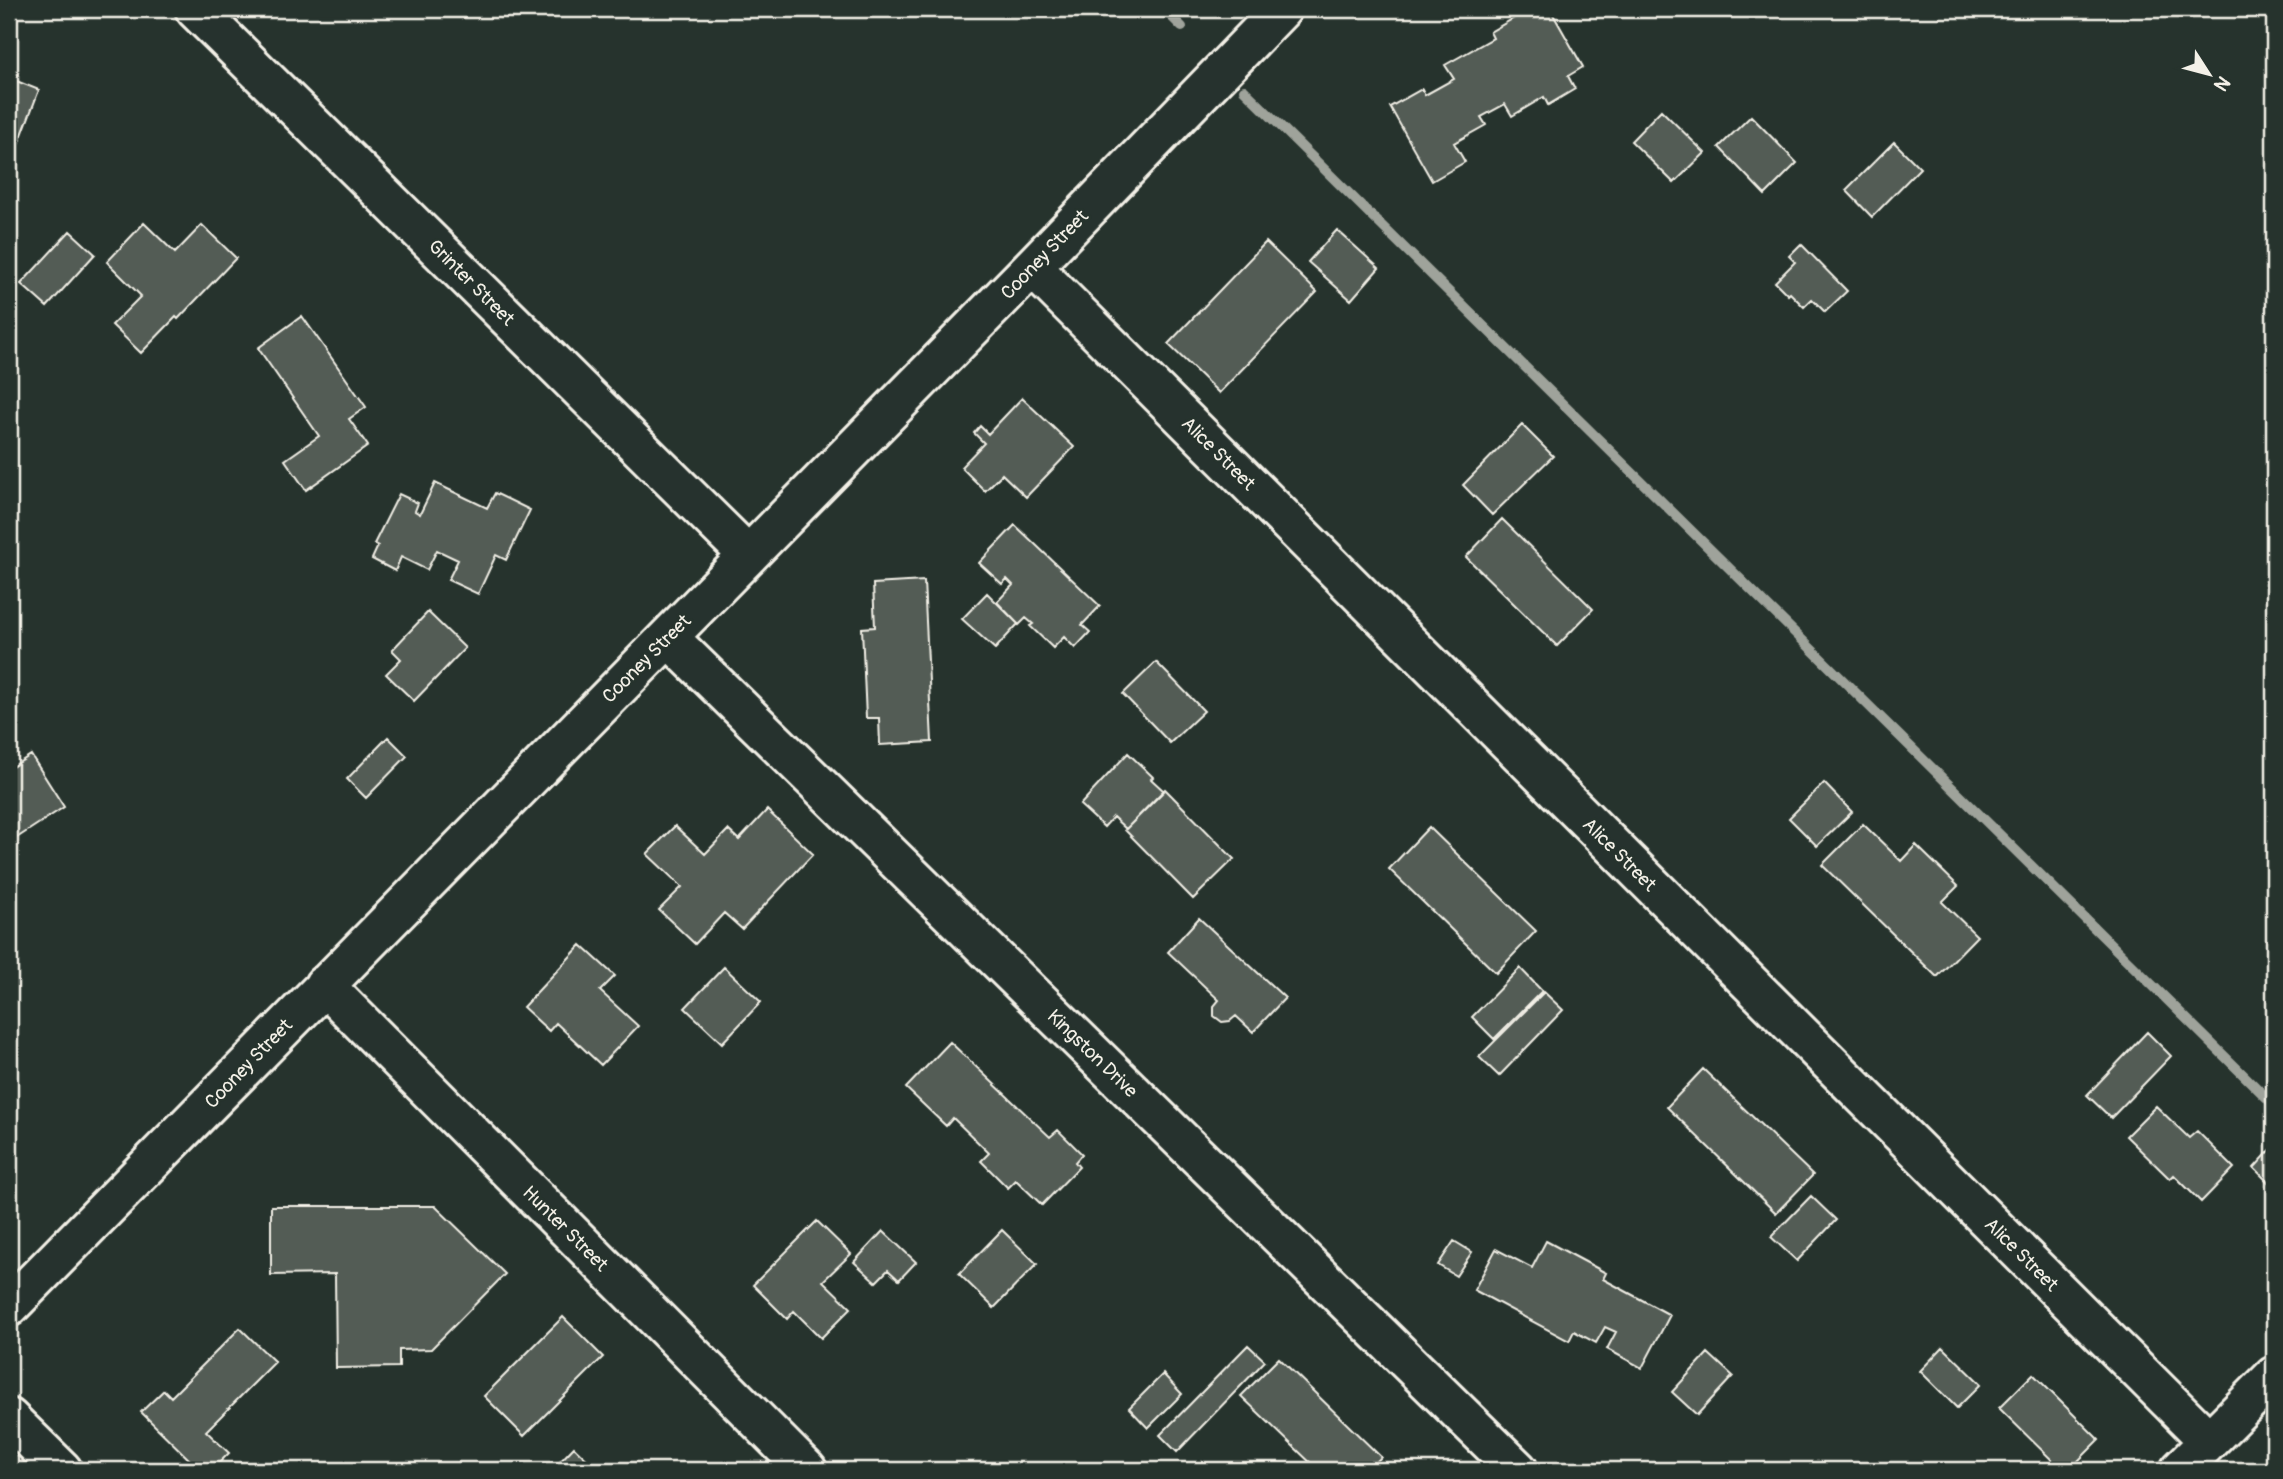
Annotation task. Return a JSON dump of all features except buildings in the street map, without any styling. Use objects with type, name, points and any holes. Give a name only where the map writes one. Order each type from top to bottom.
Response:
[{"type":"street","name":"Grinter Street","points":[[195,9],[748,555]]},
{"type":"street","name":"Cooney Street","points":[[9,1307],[1032,267],[1282,9]]},
{"type":"street","name":"Alice Street","points":[[1032,267],[2198,1459]]},
{"type":"street","name":"Kingston Drive","points":[[668,636],[1518,1470]]},
{"type":"street","name":"Hunter Street","points":[[324,985],[807,1470]]},
{"type":"street","points":[[2198,1459],[2274,1376]]},
{"type":"street","points":[[9,1418],[62,1470]]},
{"type":"waterway","points":[[1164,9],[1182,27]]},
{"type":"waterway","points":[[1244,90],[2274,1105]]}]
